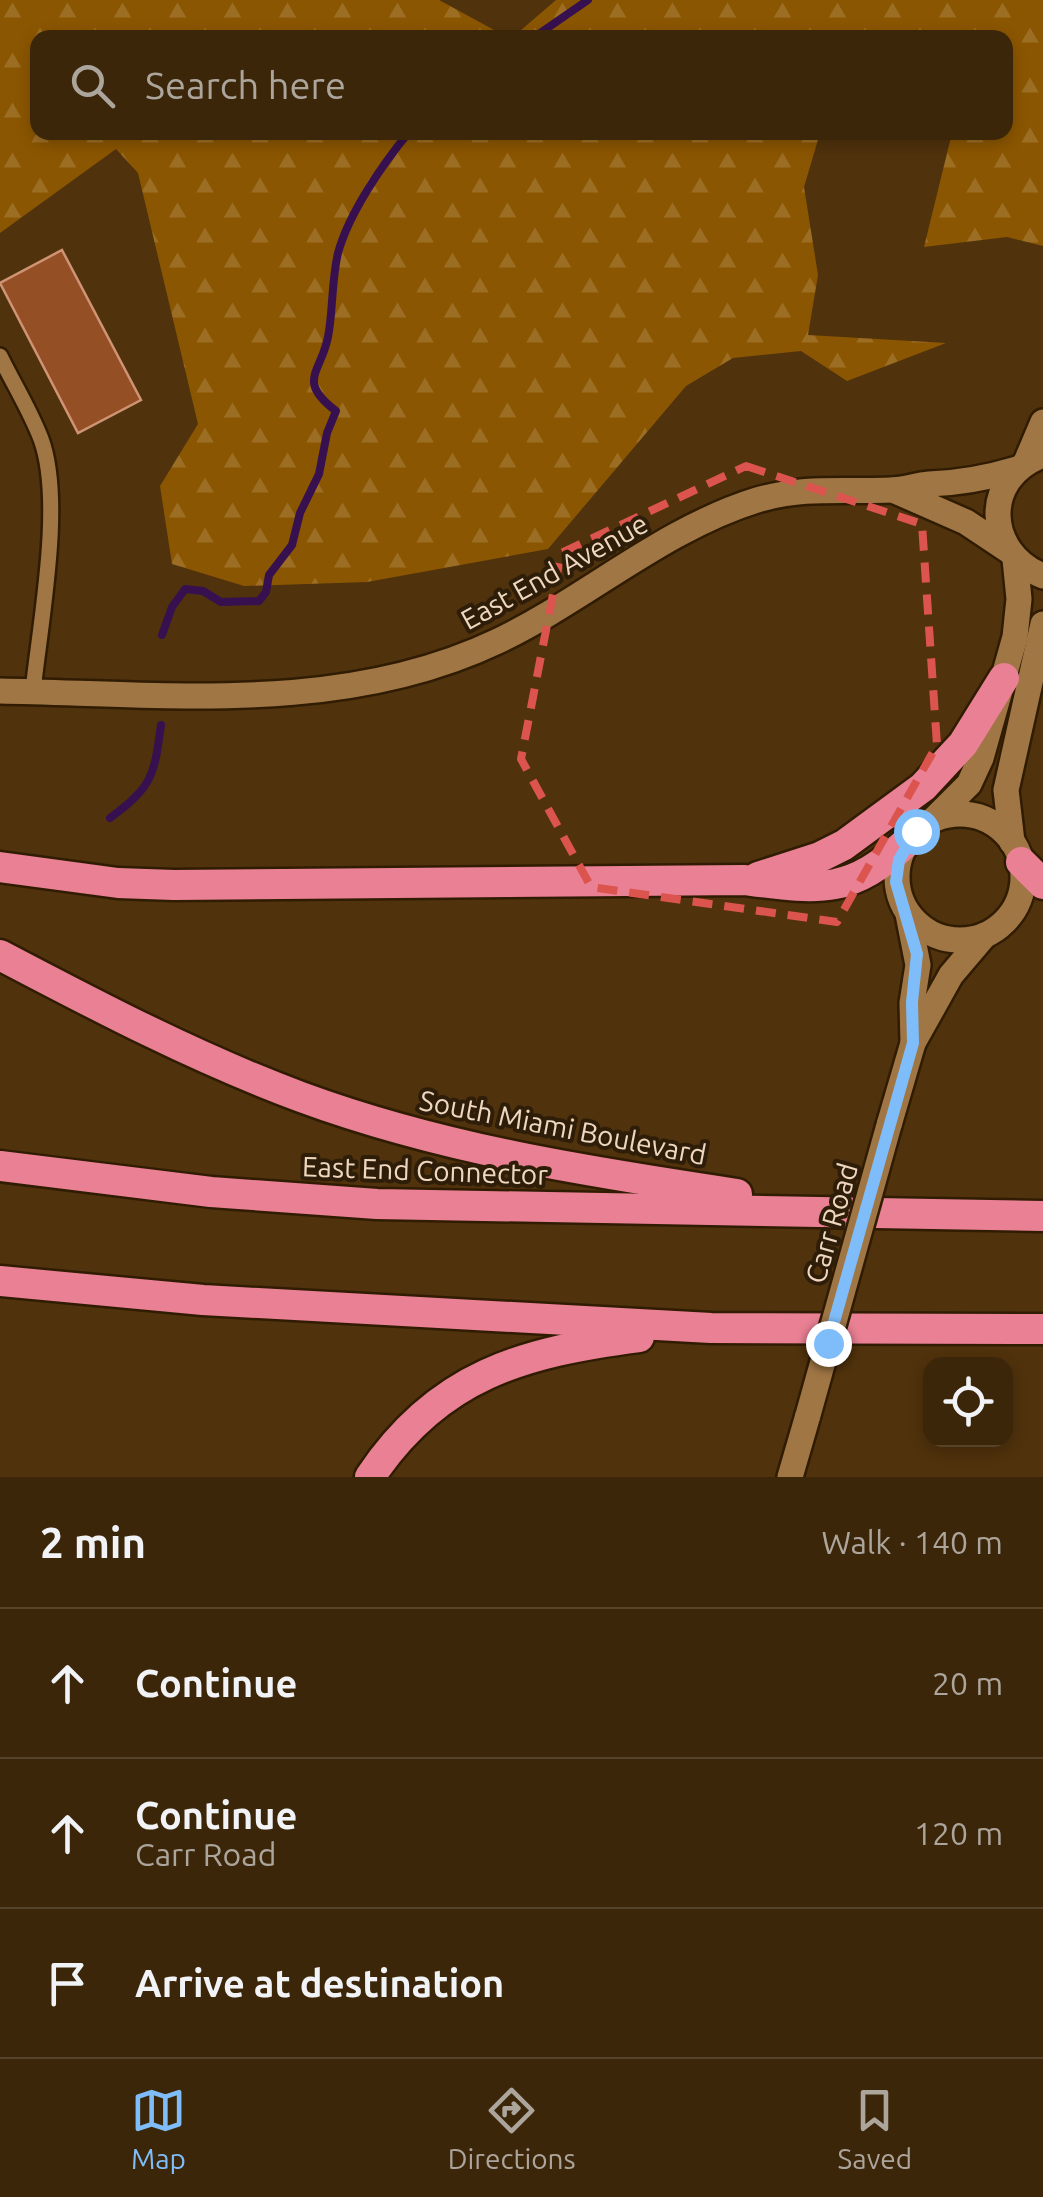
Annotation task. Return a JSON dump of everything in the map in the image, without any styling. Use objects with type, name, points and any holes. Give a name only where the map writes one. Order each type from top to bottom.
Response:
[{"type":"highway","points":[[745,880],[780,871],[844,845],[923,787],[1016,686]]},
{"type":"highway","points":[[0,867],[118,883],[745,880],[804,888],[836,885],[866,874],[909,840]]},
{"type":"highway","points":[[1017,852],[1043,884]]},
{"type":"highway","name":"South Miami Boulevard","points":[[0,954],[166,1042],[304,1098],[375,1121],[557,1165],[849,1211]]},
{"type":"highway","name":"East End Connector","points":[[0,1166],[174,1188],[377,1204],[849,1211]]},
{"type":"highway","points":[[849,1211],[1043,1216]]},
{"type":"highway","points":[[0,1281],[278,1304],[711,1328],[1043,1329]]},
{"type":"highway","points":[[370,1477],[424,1412],[480,1375],[513,1361],[574,1345],[711,1328]]},
{"type":"street","points":[[1043,422],[1029,462],[1004,487],[998,508],[1000,530],[1012,554],[1018,617],[1016,686],[1006,790],[1022,884],[1016,905],[1003,923],[985,935],[964,940],[942,938],[922,928],[907,912],[898,892],[897,870],[909,840],[961,794],[976,771],[1016,686],[1043,624]]},
{"type":"street","name":"East End Avenue","points":[[0,691],[244,697],[318,690],[408,673],[498,641],[697,525],[742,506],[791,492],[826,488],[893,490],[957,484],[1029,462]]},
{"type":"street","name":"East End Avenue","points":[[893,490],[966,522],[1043,576]]},
{"type":"street","points":[[1016,686],[1043,670]]},
{"type":"street","points":[[934,819],[956,814],[978,816],[997,826],[1017,852]]},
{"type":"street","name":"Carr Road","points":[[907,912],[918,965],[912,1002],[913,1043]]},
{"type":"street","name":"Carr Road","points":[[790,1477],[913,1043],[951,975],[985,935]]},
{"type":"lane","points":[[0,356],[42,440],[52,507],[32,692]]},
{"type":"highlighted area","points":[[746,466],[922,524],[937,745],[837,922],[591,887],[521,759],[561,553]]},
{"type":"green space","points":[[0,0],[439,0],[494,30],[30,30],[30,140],[818,140],[804,187],[818,275],[808,335],[946,343],[847,381],[801,351],[733,358],[686,386],[548,549],[367,582],[244,586],[172,564],[160,486],[198,424],[138,173],[116,149],[0,233]]},
{"type":"green space","points":[[556,0],[1043,0],[1043,246],[1007,237],[924,247],[950,140],[1013,140],[1013,30],[521,30]]},
{"type":"building","points":[[62,250],[141,400],[78,433],[0,283]]},
{"type":"waterway","points":[[545,30],[588,0]]},
{"type":"waterway","points":[[162,635],[172,607],[185,589],[203,591],[221,602],[259,601],[266,592],[269,575],[292,545],[300,513],[319,474],[336,411],[316,391],[314,382],[329,331],[338,253],[368,190],[403,140]]},
{"type":"waterway","points":[[110,818],[149,779],[161,725]]},
{"type":"route","points":[[828,1343],[913,1043],[917,954],[896,882],[903,849],[916,831]]}]
